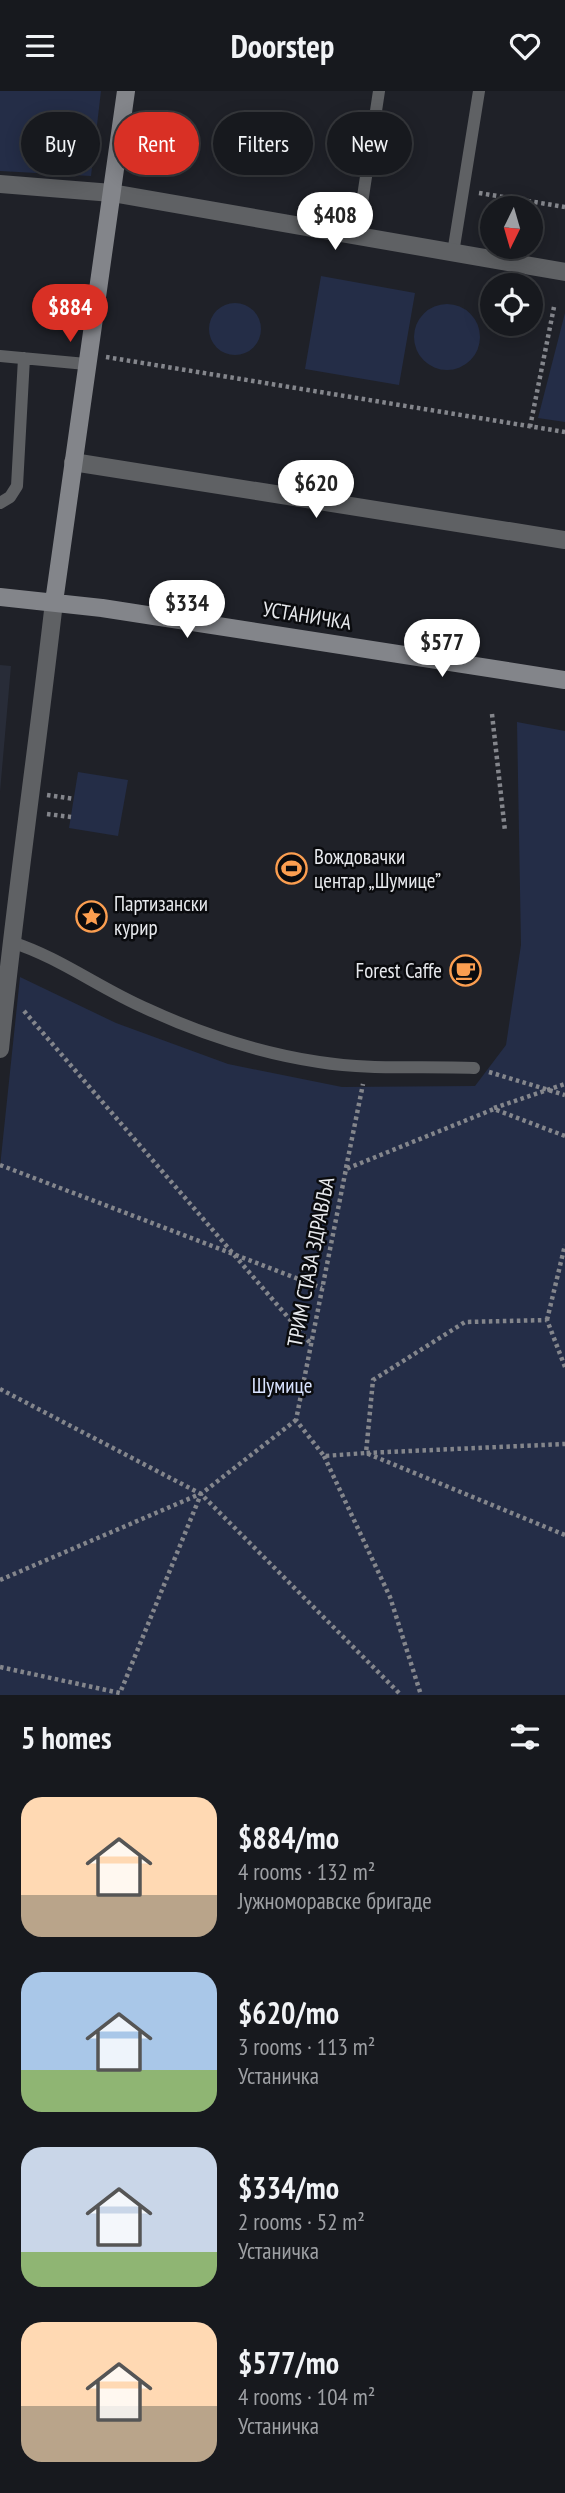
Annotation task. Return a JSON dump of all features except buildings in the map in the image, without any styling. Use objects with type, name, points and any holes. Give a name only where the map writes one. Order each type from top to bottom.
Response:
[{"type":"main road","points":[[54,602],[126,91]]},
{"type":"main road","name":"УСТАНИЧКА","points":[[0,597],[54,602],[312,639],[565,680]]},
{"type":"street","points":[[0,184],[112,193],[565,272]]},
{"type":"street","points":[[73,462],[565,540]]},
{"type":"street","points":[[0,1049],[54,602]]},
{"type":"lane","points":[[357,236],[379,91]]},
{"type":"lane","points":[[453,253],[479,91]]},
{"type":"lane","points":[[0,356],[87,359]]},
{"type":"lane","points":[[0,503],[10,497],[17,486],[24,358]]},
{"type":"lane","points":[[11,942],[48,956],[94,984],[146,1009],[230,1040],[320,1062],[474,1068]]},
{"type":"path","points":[[464,191],[565,207]]},
{"type":"path","points":[[530,427],[554,307]]},
{"type":"path","points":[[87,359],[565,432]]},
{"type":"path","points":[[492,714],[505,831]]},
{"type":"path","points":[[6,990],[311,1345]]},
{"type":"path","points":[[346,1169],[366,1065]]},
{"type":"path","points":[[474,1068],[565,1095]]},
{"type":"path","name":"ТРИМ СТАЗА ЗДРАВЉА","points":[[296,1420],[346,1169],[494,1109],[565,1084]]},
{"type":"path","points":[[494,1109],[565,1136]]},
{"type":"path","points":[[0,1165],[322,1288]]},
{"type":"path","points":[[565,1245],[547,1320],[565,1367]]},
{"type":"path","points":[[366,1454],[373,1380],[465,1322],[547,1320]]},
{"type":"path","points":[[0,1389],[201,1494],[401,1695]]},
{"type":"path","points":[[0,1580],[201,1494],[296,1420],[324,1457],[390,1597],[421,1695]]},
{"type":"path","points":[[324,1457],[565,1444]]},
{"type":"path","points":[[366,1454],[565,1535]]},
{"type":"path","points":[[0,1667],[122,1694],[201,1494]]},
{"type":"shaded area","points":[[0,665],[11,666],[0,792]]},
{"type":"green space","points":[[0,91],[101,91],[99,112],[21,112],[21,172],[0,171]]},
{"type":"green space","points":[[321,276],[415,293],[399,385],[305,369]]},
{"type":"green space","points":[[235,303],[254,310],[261,329],[254,348],[235,355],[216,348],[209,329],[216,310]]},
{"type":"green space","points":[[447,304],[470,314],[480,337],[470,360],[447,370],[424,360],[414,337],[424,314]]},
{"type":"green space","points":[[565,313],[565,422],[538,418]]},
{"type":"green space","name":"Шумице","points":[[517,722],[565,731],[565,1695],[0,1695],[0,1167],[20,977],[116,1023],[228,1064],[342,1087],[475,1086],[506,1045],[521,945]]},
{"type":"green space","points":[[78,772],[128,780],[118,836],[69,828]]},
{"type":"place","name":"Вождовачки центар „Шумице”","points":[[291,869]]},
{"type":"place","name":"Партизански курир","points":[[91,916]]},
{"type":"place","name":"Forest Caffe","points":[[465,971]]}]
